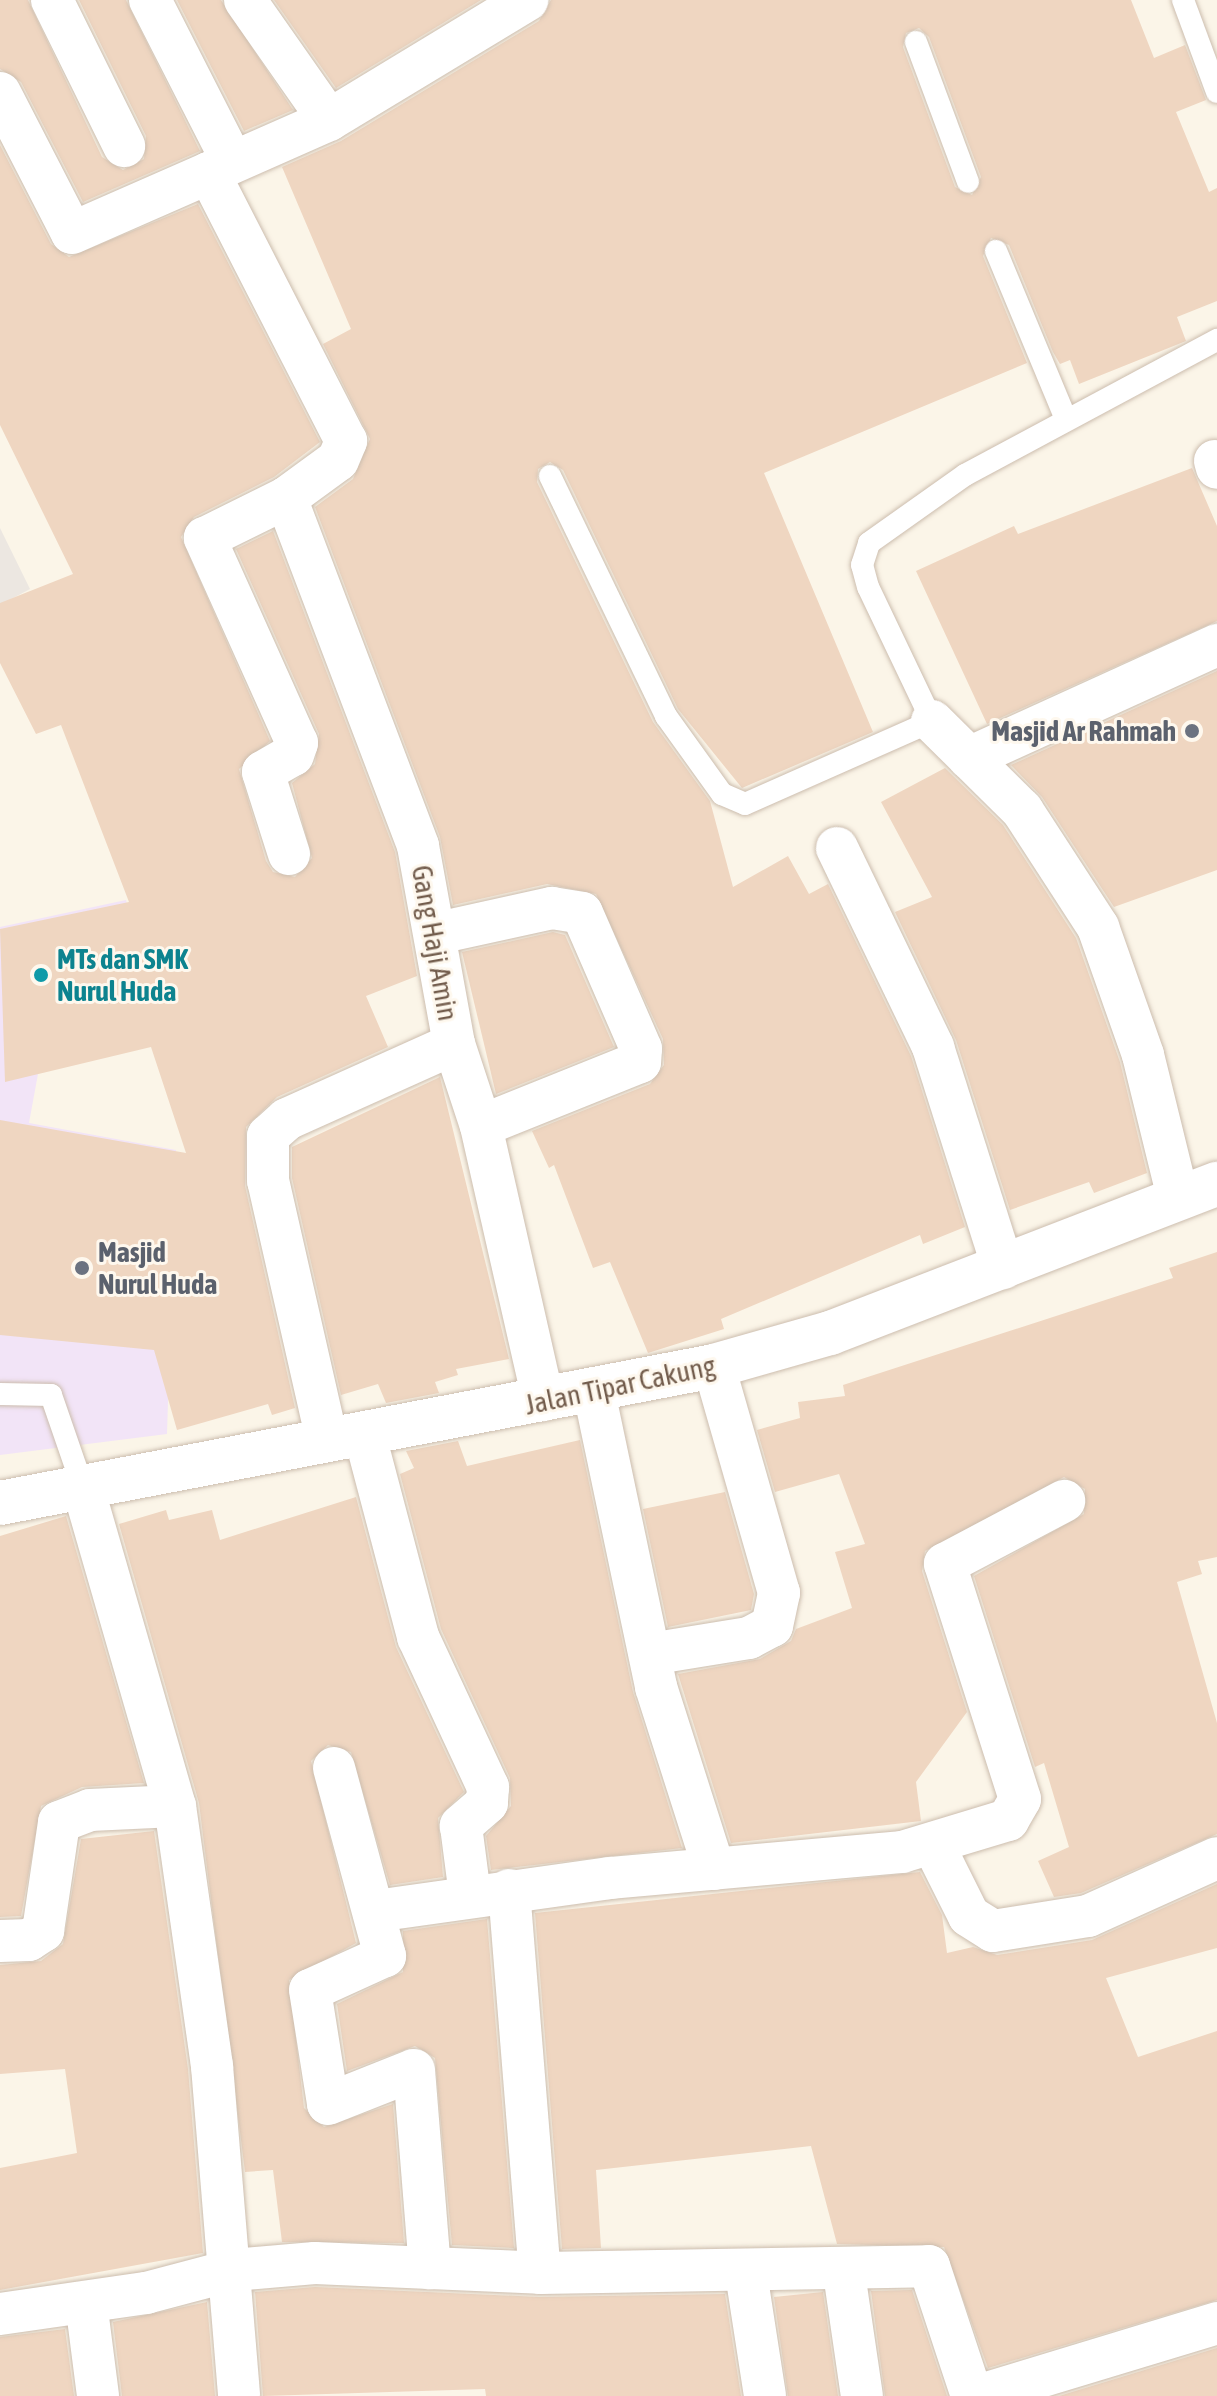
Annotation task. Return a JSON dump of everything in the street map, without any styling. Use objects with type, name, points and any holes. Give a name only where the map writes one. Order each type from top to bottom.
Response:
[{"type":"street","points":[[52,0],[124,146]]},
{"type":"street","points":[[150,0],[220,167],[346,441],[338,460],[286,498],[205,538],[297,743],[293,755],[263,772],[289,854]]},
{"type":"street","points":[[245,0],[329,120]]},
{"type":"street","points":[[0,93],[72,233],[329,120],[527,0]]},
{"type":"street","name":"Gang Haji Amin","points":[[286,498],[390,763],[438,933],[454,1044],[481,1126],[543,1400]]},
{"type":"street","points":[[969,758],[1217,645]]},
{"type":"street","points":[[932,721],[1031,822],[1098,927],[1143,1055],[1198,1191]]},
{"type":"street","points":[[837,848],[933,1047],[1003,1268]]},
{"type":"street","points":[[438,933],[552,908],[582,913],[641,1049],[640,1062],[481,1126]]},
{"type":"street","points":[[454,1044],[287,1119],[268,1136],[268,1181],[346,1438],[418,1637],[488,1787],[487,1803],[461,1826],[490,1892],[540,2273]]},
{"type":"street","name":"Jalan Tipar Cakung","points":[[0,1503],[84,1491],[714,1366],[830,1333],[1198,1191]]},
{"type":"street","points":[[650,1654],[749,1638],[772,1626],[779,1593],[714,1366]]},
{"type":"street","points":[[594,1392],[650,1654],[714,1869]]},
{"type":"street","points":[[84,1491],[175,1806],[233,2270],[239,2396]]},
{"type":"street","points":[[375,1911],[490,1892],[933,1844],[1008,1820],[1020,1799],[945,1564],[1064,1501]]},
{"type":"street","points":[[334,1768],[375,1911],[383,1960],[309,1994],[328,2104],[414,2070],[430,2268]]},
{"type":"street","points":[[0,1941],[29,1940],[43,1931],[59,1822],[90,1810],[175,1806]]},
{"type":"street","points":[[933,1844],[969,1916],[993,1931],[1088,1916],[1217,1858]]},
{"type":"street","points":[[0,2314],[86,2302],[233,2270],[315,2263],[540,2273],[844,2273],[929,2266],[975,2396],[1217,2323]]},
{"type":"street","points":[[746,2273],[765,2396]]},
{"type":"street","points":[[844,2273],[862,2396]]},
{"type":"street","points":[[86,2302],[98,2396]]},
{"type":"lane","points":[[1183,0],[1217,92]]},
{"type":"lane","points":[[916,42],[968,182]]},
{"type":"lane","points":[[996,251],[1066,419]]},
{"type":"lane","points":[[550,476],[666,716],[732,801],[755,800],[932,721],[868,587],[862,565],[869,543],[965,475],[1217,340]]},
{"type":"lane","points":[[0,1394],[51,1395],[84,1491]]},
{"type":"shaded area","points":[[0,528],[30,589],[0,605]]},
{"type":"shaded area","points":[[126,900],[141,964],[40,1063],[29,1123],[176,1150],[167,1434],[0,1455],[0,927]]},
{"type":"building","points":[[0,0],[28,0],[102,157],[123,170],[144,159],[146,136],[79,0],[126,0],[200,151],[83,202],[21,82],[0,69]]},
{"type":"building","points":[[177,0],[221,0],[293,110],[244,131]]},
{"type":"building","points":[[274,0],[481,0],[336,88]]},
{"type":"building","points":[[551,0],[1131,0],[1154,58],[1185,45],[1206,100],[1176,112],[1209,192],[1217,188],[1217,301],[1177,317],[1186,341],[1079,384],[1070,360],[1060,364],[1053,352],[1009,245],[991,238],[983,256],[1027,363],[764,473],[873,732],[742,788],[678,709],[563,470],[550,462],[538,469],[537,482],[653,722],[710,801],[733,887],[788,856],[809,894],[828,884],[911,1056],[965,1227],[923,1244],[920,1235],[721,1319],[724,1329],[648,1353],[610,1262],[593,1268],[554,1165],[549,1168],[532,1131],[650,1084],[664,1065],[663,1039],[596,894],[547,884],[453,905],[440,837],[315,507],[353,479],[370,439],[323,344],[351,329],[282,167],[341,141],[539,21]],"holes":[[[919,28],[929,37],[981,177],[972,195],[955,187],[903,47],[906,33]]]},
{"type":"building","points":[[0,145],[51,244],[69,257],[198,204],[320,442],[274,477],[194,517],[181,537],[270,741],[239,769],[266,861],[273,872],[295,877],[312,858],[292,783],[315,764],[319,734],[236,549],[273,531],[395,852],[417,976],[366,996],[388,1047],[277,1097],[246,1127],[245,1186],[295,1408],[272,1415],[268,1404],[177,1430],[154,1350],[0,1335],[0,1120],[186,1153],[151,1047],[5,1082],[0,929],[129,902],[61,725],[36,734],[0,663],[0,603],[73,574],[0,425]]},
{"type":"building","points":[[1192,468],[1217,526],[1217,621],[987,724],[916,571],[1014,526],[1018,534]]},
{"type":"building","points":[[1217,671],[1217,870],[1114,907],[1042,797],[1011,765]]},
{"type":"building","points":[[945,768],[1003,825],[1076,938],[1120,1062],[1147,1173],[1094,1193],[1089,1182],[1010,1210],[956,1040],[895,912],[932,897],[881,802]]},
{"type":"building","points":[[553,932],[565,935],[614,1047],[496,1094],[462,952]]},
{"type":"building","points":[[440,1077],[509,1359],[456,1369],[458,1375],[435,1382],[439,1393],[386,1403],[378,1384],[341,1395],[292,1178],[292,1147]]},
{"type":"building","points":[[1217,1252],[1217,1557],[1198,1561],[1202,1574],[1177,1582],[1217,1723],[1217,1834],[1081,1893],[1054,1897],[1038,1861],[1069,1847],[1044,1763],[1035,1767],[974,1576],[1084,1514],[1085,1489],[1064,1477],[925,1551],[922,1571],[967,1712],[916,1782],[921,1821],[731,1843],[678,1674],[760,1659],[791,1641],[796,1629],[852,1608],[835,1552],[865,1544],[839,1474],[775,1492],[757,1430],[800,1418],[798,1402],[845,1396],[843,1385],[1173,1278],[1169,1268]]},
{"type":"building","points":[[580,1440],[633,1692],[682,1848],[491,1870],[486,1836],[511,1806],[510,1778],[441,1629],[400,1474],[414,1468],[406,1451],[458,1441],[467,1466]]},
{"type":"building","points":[[725,1492],[754,1594],[751,1610],[668,1627],[643,1509]]},
{"type":"building","points":[[356,1497],[396,1647],[464,1792],[438,1818],[443,1877],[390,1885],[351,1752],[328,1745],[311,1761],[356,1943],[289,1980],[304,2108],[324,2127],[393,2104],[404,2243],[282,2242],[273,2170],[245,2172],[199,1803],[119,1524],[166,1510],[169,1520],[212,1510],[220,1540]]},
{"type":"building","points":[[66,1516],[144,1783],[82,1787],[41,1806],[21,1916],[0,1917],[0,1536]]},
{"type":"building","points":[[154,1831],[188,2069],[203,2253],[0,2290],[0,2168],[77,2153],[65,2069],[0,2074],[0,1965],[41,1961],[63,1944],[81,1839]]},
{"type":"building","points":[[920,1872],[942,1915],[947,1953],[973,1947],[997,1955],[1092,1940],[1217,1884],[1217,1948],[1106,1978],[1138,2057],[1217,2031],[1217,2300],[988,2368],[944,2247],[837,2244],[811,2146],[596,2170],[601,2248],[562,2249],[535,1913]]},
{"type":"building","points":[[487,1919],[514,2248],[452,2245],[435,2058],[415,2046],[347,2071],[337,2004],[403,1972],[403,1931]]},
{"type":"building","points":[[315,2287],[539,2297],[725,2294],[741,2396],[486,2396],[485,2389],[263,2396],[255,2292]]},
{"type":"building","points":[[912,2290],[947,2396],[885,2396],[871,2291]]},
{"type":"building","points":[[823,2292],[838,2396],[788,2396],[774,2297]]},
{"type":"building","points":[[207,2302],[215,2396],[122,2396],[113,2322]]},
{"type":"building","points":[[65,2329],[74,2396],[0,2396],[0,2337]]},
{"type":"building","points":[[1217,2348],[1217,2396],[1059,2396]]},
{"type":"place","name":"Masjid Ar Rahmah","points":[[1192,731]]},
{"type":"place","name":"MTs dan SMK Nurul Huda","points":[[41,975]]},
{"type":"place","name":"Masjid Nurul Huda","points":[[82,1268]]}]
